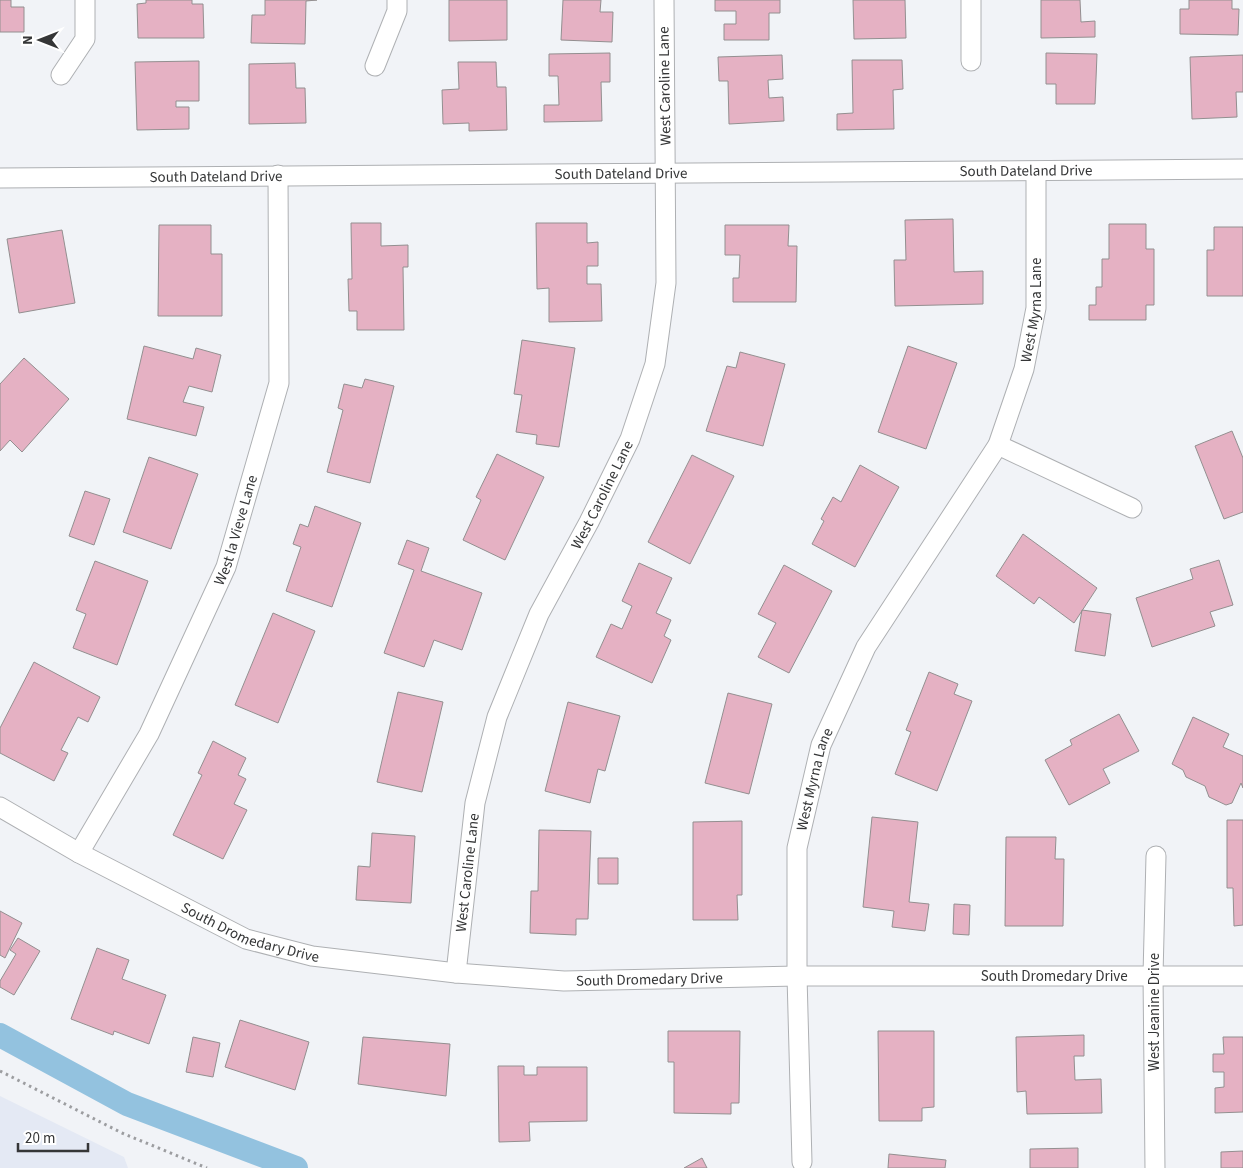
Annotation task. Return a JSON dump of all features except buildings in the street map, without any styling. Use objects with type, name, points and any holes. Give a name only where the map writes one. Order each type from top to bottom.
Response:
[{"type":"street","points":[[61,75],[85,39],[84,0]]},
{"type":"street","points":[[375,66],[397,11],[397,0]]},
{"type":"street","name":"West Caroline Lane","points":[[456,973],[475,803],[497,717],[539,614],[589,522],[630,439],[655,364],[666,283],[664,0]]},
{"type":"street","points":[[971,0],[971,60]]},
{"type":"street","name":"South Dateland Drive","points":[[0,178],[1243,170]]},
{"type":"street","name":"West Myrna Lane","points":[[802,1162],[796,976],[796,848],[821,745],[866,648],[998,444],[1024,369],[1036,308],[1036,172]]},
{"type":"street","name":"West la Vieve Lane","points":[[79,853],[149,734],[226,567],[279,383],[278,175]]},
{"type":"street","points":[[998,444],[1132,508]]},
{"type":"street","name":"South Dromedary Drive","points":[[0,807],[79,853],[246,940],[312,956],[456,973],[564,981],[796,976],[1243,976]]},
{"type":"street","name":"West Jeanine Drive","points":[[1155,1168],[1153,975],[1156,856]]},
{"type":"path","points":[[0,1071],[122,1133],[207,1168]]},
{"type":"shaded area","points":[[0,1096],[124,1157],[128,1168],[0,1168]]},
{"type":"waterway","points":[[0,1035],[127,1104],[296,1168]]}]
